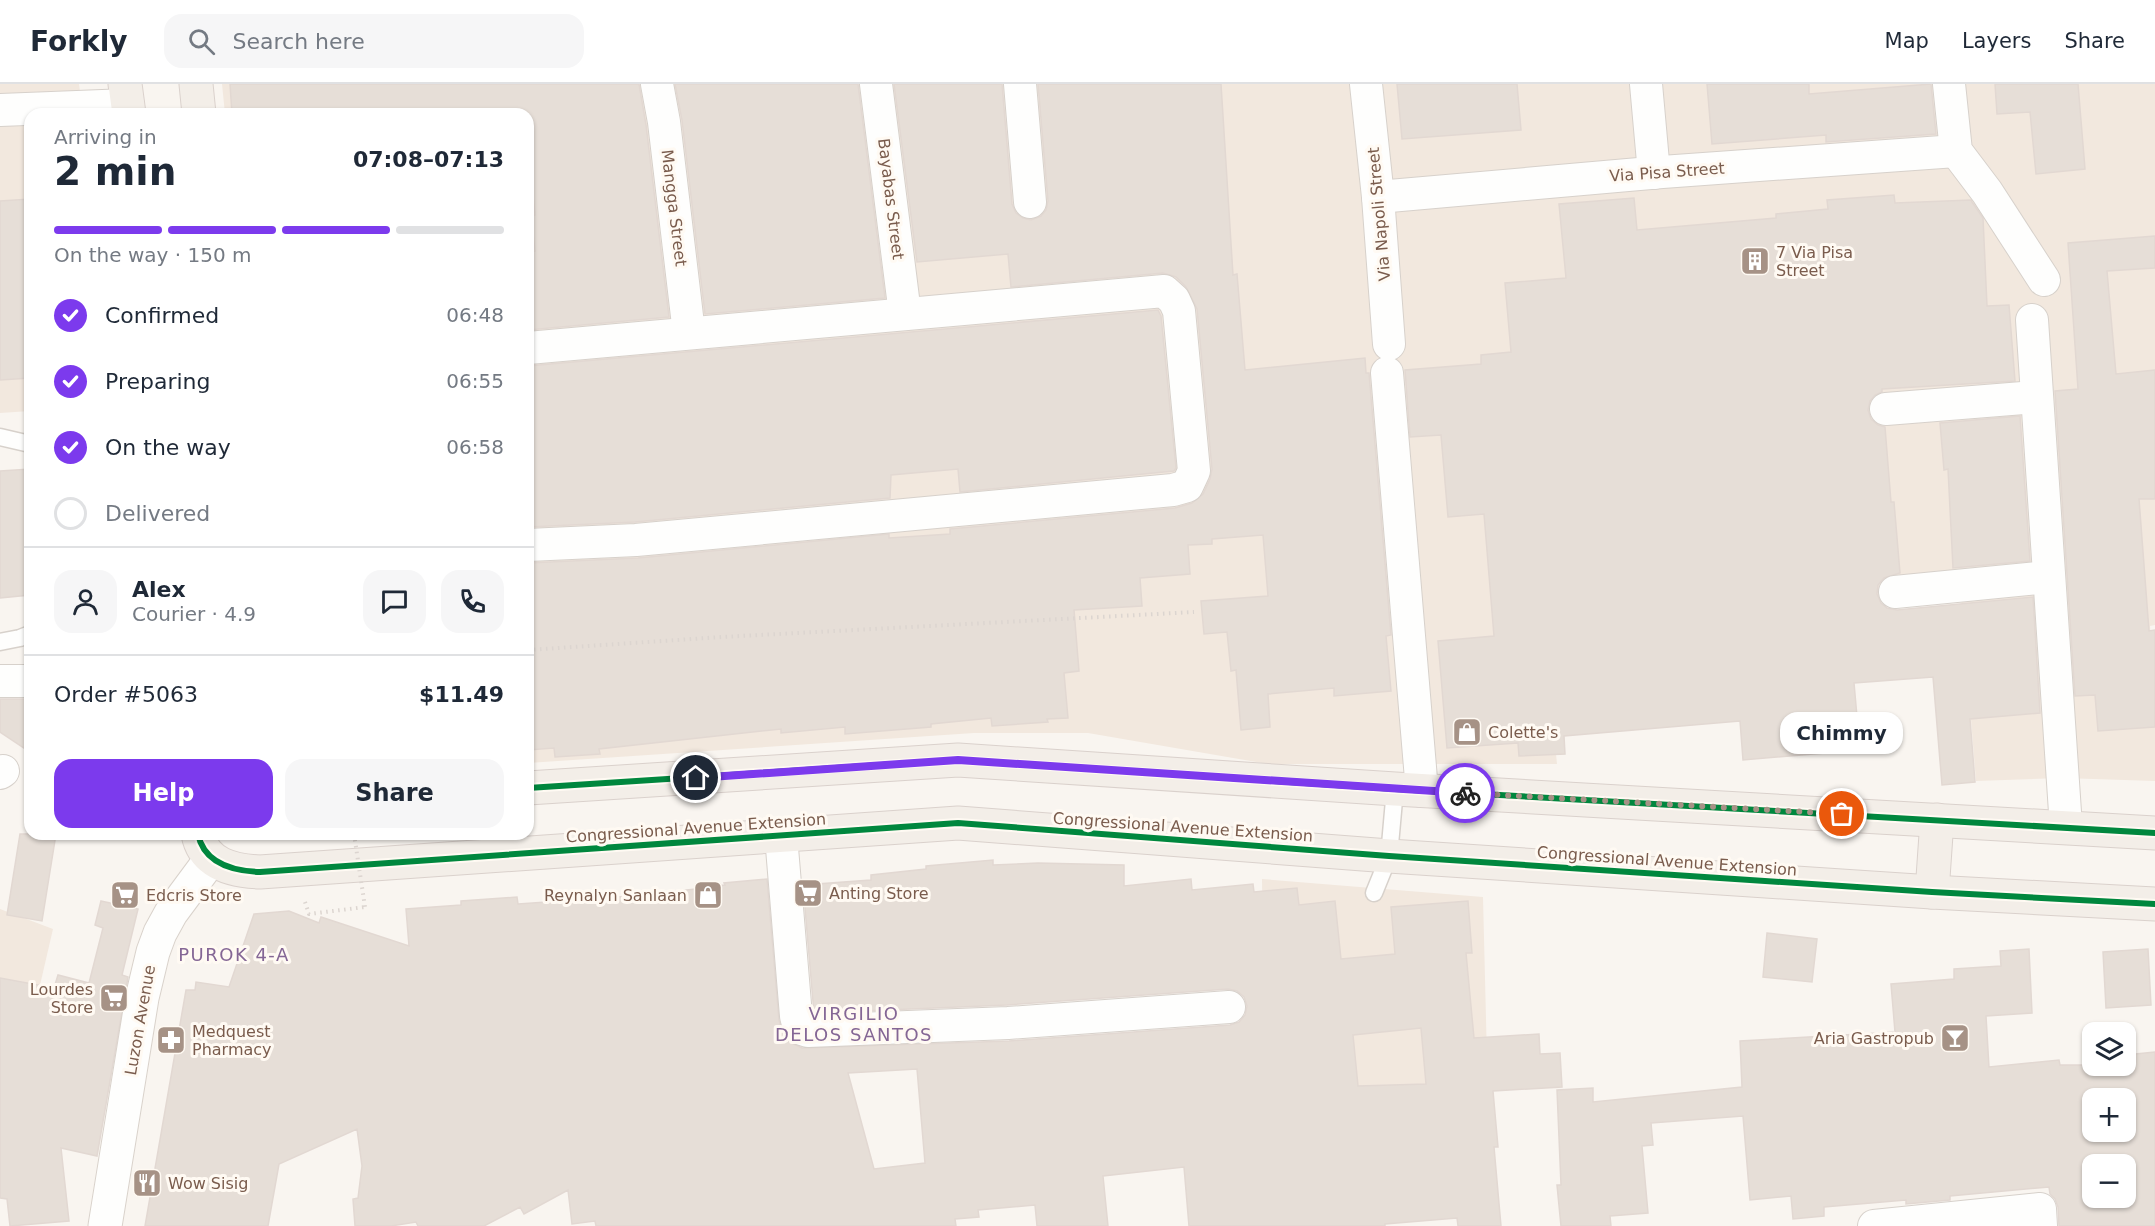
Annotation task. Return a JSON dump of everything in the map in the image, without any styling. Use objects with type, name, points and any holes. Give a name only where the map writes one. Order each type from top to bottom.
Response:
[{"type":"main road","points":[[196,84],[198,108]]},
{"type":"main road","points":[[534,788],[958,760],[1408,790],[2155,833]]},
{"type":"main road","points":[[1932,892],[1937,820]]},
{"type":"main road","name":"Congressional Avenue Extension","points":[[204,846],[231,868],[260,872],[958,823],[1389,856],[1932,892],[2155,904]]},
{"type":"main road","name":"Luzon Avenue","points":[[105,1226],[142,998],[153,952],[160,933],[204,846]]},
{"type":"street","name":"Mangga Street","points":[[657,84],[664,122],[689,333]]},
{"type":"street","name":"Bayabas Street","points":[[876,84],[905,314]]},
{"type":"street","points":[[1020,84],[1030,202]]},
{"type":"street","name":"Via Napoli Street","points":[[1366,84],[1378,197],[1388,359],[1408,790]]},
{"type":"street","points":[[1646,84],[1654,173]]},
{"type":"street","points":[[1949,84],[1956,151],[1987,192],[2044,279]]},
{"type":"street","points":[[28,108],[127,101]]},
{"type":"street","points":[[0,110],[24,108]]},
{"type":"street","name":"Via Pisa Street","points":[[1378,197],[1654,173],[1956,151]]},
{"type":"street","points":[[534,347],[1164,291],[1174,300],[1179,312],[1194,471],[1187,486],[1161,491],[636,540],[534,545]]},
{"type":"street","points":[[2032,320],[2066,827]]},
{"type":"street","points":[[1886,409],[2036,397]]},
{"type":"street","points":[[1895,592],[2048,577]]},
{"type":"street","points":[[0,681],[24,681]]},
{"type":"street","points":[[780,836],[796,1016],[799,1028],[808,1031],[1008,1023],[1229,1007]]},
{"type":"street","points":[[1874,1226],[2040,1218]]},
{"type":"lane","points":[[0,437],[24,443]]},
{"type":"lane","points":[[0,642],[24,636]]},
{"type":"lane","points":[[1374,893],[1389,856],[1408,790]]},
{"type":"path","points":[[534,651],[722,637],[1194,612]]},
{"type":"path","points":[[309,914],[365,907],[355,840]]},
{"type":"shaded area","points":[[0,84],[79,84],[82,108],[24,108],[24,411],[0,413]]},
{"type":"shaded area","points":[[222,84],[2155,84],[2155,625],[2150,626],[2155,708],[2155,781],[2062,778],[1976,781],[1961,596],[1851,605],[1515,348],[1557,764],[1268,764],[1088,733],[974,733],[534,763],[534,108],[224,108]]},
{"type":"shaded area","points":[[1262,879],[1483,897],[1488,1099],[1279,1119],[1263,985]]},
{"type":"shaded area","points":[[0,909],[53,929],[0,1158]]},
{"type":"building","points":[[230,84],[639,84],[669,317],[534,329],[534,108],[232,108]]},
{"type":"building","points":[[675,84],[858,84],[885,298],[705,314],[682,120]]},
{"type":"building","points":[[894,84],[1002,84],[1012,204],[1016,213],[1031,220],[1041,216],[1046,210],[1048,201],[1038,84],[1221,84],[1233,275],[1237,274],[1245,370],[1365,358],[1366,373],[1369,373],[1391,635],[1386,636],[1391,691],[1334,696],[1334,688],[1268,694],[1270,727],[1241,730],[1236,670],[1231,671],[1227,632],[1204,634],[1201,601],[1268,596],[1263,535],[1212,539],[1212,544],[1188,545],[1190,574],[1140,578],[1142,606],[1074,610],[1079,671],[1064,673],[1068,718],[1047,719],[1048,722],[992,726],[991,718],[931,724],[931,727],[845,734],[845,727],[781,733],[781,729],[599,749],[600,754],[555,757],[554,748],[534,750],[534,563],[638,558],[889,534],[889,538],[950,534],[950,529],[1175,508],[1192,503],[1203,494],[1212,469],[1197,309],[1186,287],[1176,277],[1163,273],[1011,287],[1008,254],[917,262]]},
{"type":"building","points":[[1397,84],[1517,84],[1521,130],[1402,139]]},
{"type":"building","points":[[1707,84],[1809,84],[1809,94],[1931,84],[1936,134],[1826,142],[1826,135],[1712,144]]},
{"type":"building","points":[[1995,84],[2078,84],[2085,169],[2036,174],[2030,112],[1997,114]]},
{"type":"building","points":[[1894,195],[1895,203],[1971,200],[1983,218],[1987,306],[2009,305],[2015,381],[1882,389],[1882,392],[1870,401],[1868,410],[1871,419],[1885,427],[1900,573],[1884,578],[1878,585],[1877,594],[1881,603],[1887,608],[1897,610],[2033,597],[2040,713],[1970,719],[1975,782],[1942,785],[1933,677],[1854,683],[1860,750],[1743,760],[1740,721],[1564,736],[1565,754],[1519,756],[1518,743],[1447,748],[1438,641],[1494,636],[1484,514],[1448,517],[1441,435],[1410,437],[1405,370],[1481,364],[1481,355],[1511,352],[1505,283],[1566,278],[1559,204],[1634,198],[1637,230],[1776,218],[1776,214],[1828,209],[1827,200]]},
{"type":"building","points":[[24,199],[24,378],[0,380],[0,201]]},
{"type":"building","points":[[2155,236],[2155,268],[2107,271],[2116,374],[2155,370],[2155,499],[2139,499],[2149,631],[2155,630],[2155,727],[2098,731],[2095,695],[2075,696],[2055,391],[2078,389],[2068,243]]},
{"type":"building","points":[[1158,310],[1161,316],[1176,468],[1174,471],[960,492],[958,469],[891,475],[890,498],[635,522],[534,527],[534,365]]},
{"type":"building","points":[[2020,416],[2030,561],[1953,568],[1948,469],[1944,470],[1940,423]]},
{"type":"building","points":[[24,469],[24,596],[0,598],[0,471]]},
{"type":"building","points":[[0,699],[24,699],[24,748],[0,732]]},
{"type":"building","points":[[20,834],[24,834],[24,840],[55,840],[42,921],[7,915]]},
{"type":"building","points":[[993,860],[993,865],[1038,863],[1124,865],[1124,886],[1191,879],[1192,890],[1253,884],[1254,892],[1297,888],[1299,905],[1335,901],[1341,959],[1395,954],[1391,907],[1468,901],[1472,953],[1466,953],[1474,1038],[1539,1034],[1540,1054],[1560,1053],[1562,1087],[1493,1091],[1498,1147],[1494,1147],[1501,1226],[1458,1226],[1457,1218],[1385,1224],[1385,1226],[1189,1226],[1184,1167],[1103,1176],[1108,1226],[1037,1226],[1035,1205],[978,1210],[979,1217],[955,1219],[956,1226],[596,1226],[595,1221],[572,1224],[568,1190],[524,1214],[520,1207],[484,1226],[418,1226],[416,1222],[391,1226],[355,1226],[353,1199],[358,1198],[362,1166],[357,1129],[279,1164],[268,1226],[145,1226],[186,990],[195,990],[196,982],[229,987],[254,914],[289,911],[319,923],[321,917],[409,946],[406,909],[461,905],[461,901],[517,897],[518,904],[618,897],[767,879],[779,1020],[785,1040],[802,1048],[1009,1041],[1230,1025],[1239,1022],[1245,1015],[1247,1006],[1244,997],[1237,991],[1228,989],[1007,1005],[814,1013],[803,885],[871,880],[871,875],[926,869],[926,866]],"holes":[[[1421,1028],[1426,1084],[1358,1086],[1353,1035]],[[917,1069],[925,1163],[874,1169],[848,1073]]]},
{"type":"building","points":[[101,901],[138,909],[122,975],[128,977],[97,1156],[61,1148],[69,1221],[10,1226],[7,1199],[0,1198],[0,978],[54,988],[58,975],[89,983],[103,928],[95,925]]},
{"type":"building","points":[[1767,933],[1817,939],[1812,982],[1763,977]]},
{"type":"building","points":[[2029,949],[2032,1013],[1986,1016],[1989,1067],[2059,1060],[2060,1065],[2082,1065],[2082,1076],[2136,1076],[2136,1054],[2155,1052],[2155,1226],[2059,1226],[2058,1207],[2050,1194],[2049,1187],[1950,1196],[1950,1200],[1906,1204],[1906,1200],[1824,1207],[1824,1216],[1793,1219],[1791,1196],[1750,1200],[1743,1116],[1651,1123],[1653,1145],[1642,1146],[1648,1213],[1610,1216],[1611,1226],[1561,1226],[1557,1185],[1561,1185],[1557,1090],[1593,1088],[1593,1102],[1742,1087],[1740,1041],[1895,1032],[1891,984],[1954,979],[1954,969],[2001,966],[2000,951]]},
{"type":"building","points":[[2148,949],[2151,1005],[2106,1008],[2103,952]]},
{"type":"cycle path","points":[[534,788],[958,760],[1395,789],[2155,833]]},
{"type":"cycle path","points":[[200,840],[206,852],[221,864],[240,870],[260,872],[958,823],[1389,856],[1932,892],[2155,904]]},
{"type":"way so far","points":[[1465,793],[1842,814]]},
{"type":"place","name":"7 Via Pisa Street","points":[[1755,261]]},
{"type":"place","name":"Colette's","points":[[1467,732]]},
{"type":"place","name":"Chimmy","points":[[1842,814]]},
{"type":"place","name":"Anting Store","points":[[808,893]]},
{"type":"place","name":"Edcris Store","points":[[125,895]]},
{"type":"place","name":"Reynalyn Sanlaan","points":[[708,895]]},
{"type":"place","name":"Lourdes Store","points":[[114,998]]},
{"type":"place","name":"Aria Gastropub","points":[[1955,1038]]},
{"type":"place","name":"Medquest Pharmacy","points":[[171,1040]]},
{"type":"place","name":"Wow Sisig","points":[[147,1183]]},
{"type":"district","name":"PUROK 4-A","points":[[234,954]]},
{"type":"district","name":"VIRGILIO DELOS SANTOS","points":[[854,1023]]},
{"type":"route","points":[[696,778],[958,760],[1465,793]]}]
